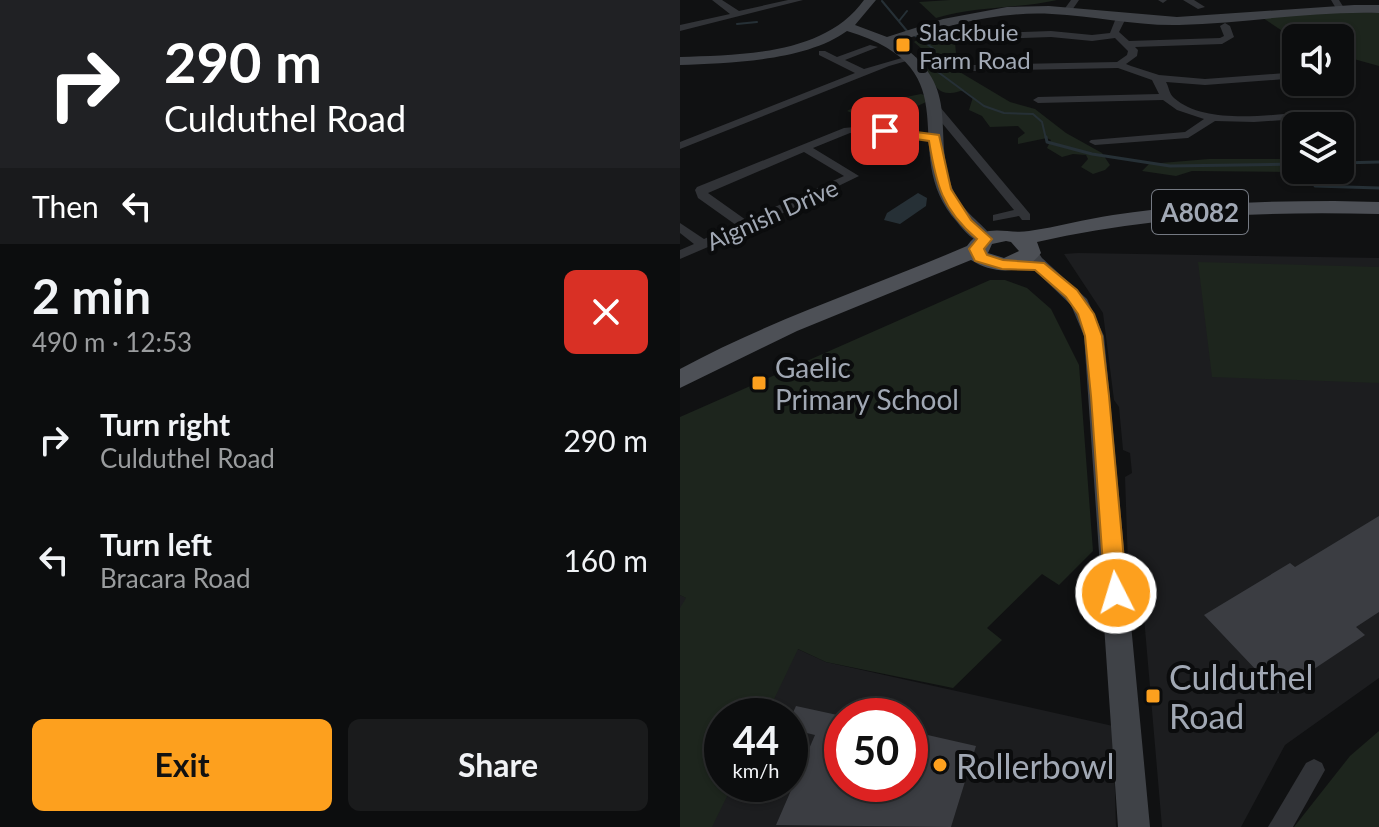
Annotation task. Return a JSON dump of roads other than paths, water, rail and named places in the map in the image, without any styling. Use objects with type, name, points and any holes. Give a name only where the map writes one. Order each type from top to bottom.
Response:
[{"type":"main road","points":[[680,61],[764,54],[805,44],[847,27],[862,14],[870,0]]},
{"type":"main road","points":[[881,44],[974,15],[1071,6],[1121,18],[1186,20],[1338,4],[1379,9]]},
{"type":"main road","points":[[847,27],[912,58],[936,109],[935,138],[944,189],[983,251]]},
{"type":"main road","name":"A8082","points":[[680,380],[830,307],[983,251],[1026,255],[1071,228],[1180,214],[1275,207],[1379,208]]},
{"type":"main road","points":[[1026,255],[1080,303],[1094,336],[1134,827]]},
{"type":"street","points":[[716,0],[738,15]]},
{"type":"street","points":[[1187,0],[1201,7]]},
{"type":"street","points":[[680,28],[805,1]]},
{"type":"street","points":[[1116,35],[1114,28],[1121,18]]},
{"type":"street","points":[[1130,44],[1222,41],[1229,37],[1225,26]]},
{"type":"street","points":[[963,37],[1051,34],[1092,38],[1116,35],[1130,44],[1133,50],[1132,56],[1119,65]]},
{"type":"street","points":[[837,60],[881,44]]},
{"type":"street","points":[[822,53],[863,73]]},
{"type":"street","points":[[682,143],[863,73],[912,58]]},
{"type":"street","points":[[973,68],[1119,65],[1160,78],[1205,82],[1282,76]]},
{"type":"street","points":[[1160,78],[1165,84],[1165,97]]},
{"type":"street","points":[[1038,100],[1165,97],[1181,110],[1211,119],[1282,116]]},
{"type":"street","points":[[936,109],[1024,214],[997,218]]},
{"type":"street","points":[[1095,142],[1188,135],[1211,119]]},
{"type":"street","points":[[746,226],[702,195],[701,190],[838,133],[857,130],[935,138]]},
{"type":"street","name":"Aignish Drive","points":[[680,255],[853,176],[803,147]]},
{"type":"street","points":[[680,227],[703,245]]},
{"type":"street","points":[[1280,827],[1314,770]]},
{"type":"waterway","points":[[882,1],[907,31]]},
{"type":"waterway","points":[[899,21],[907,11]]},
{"type":"waterway","points":[[737,24],[757,22]]},
{"type":"waterway","points":[[914,35],[934,49],[938,72],[984,106],[1004,113],[1033,114],[1042,122],[1046,139]]},
{"type":"waterway","points":[[1046,137],[1047,142],[1092,154],[1170,166],[1282,164]]},
{"type":"waterway","points":[[1354,163],[1379,162]]},
{"type":"waterway","points":[[1315,186],[1379,188]]},
{"type":"place","name":"Slackbuie Farm Road","points":[[903,45]]},
{"type":"place","name":"Gaelic Primary School","points":[[759,383]]},
{"type":"place","name":"Culduthel Road","points":[[1153,696]]},
{"type":"place","name":"Rollerbowl","points":[[940,765]]}]
